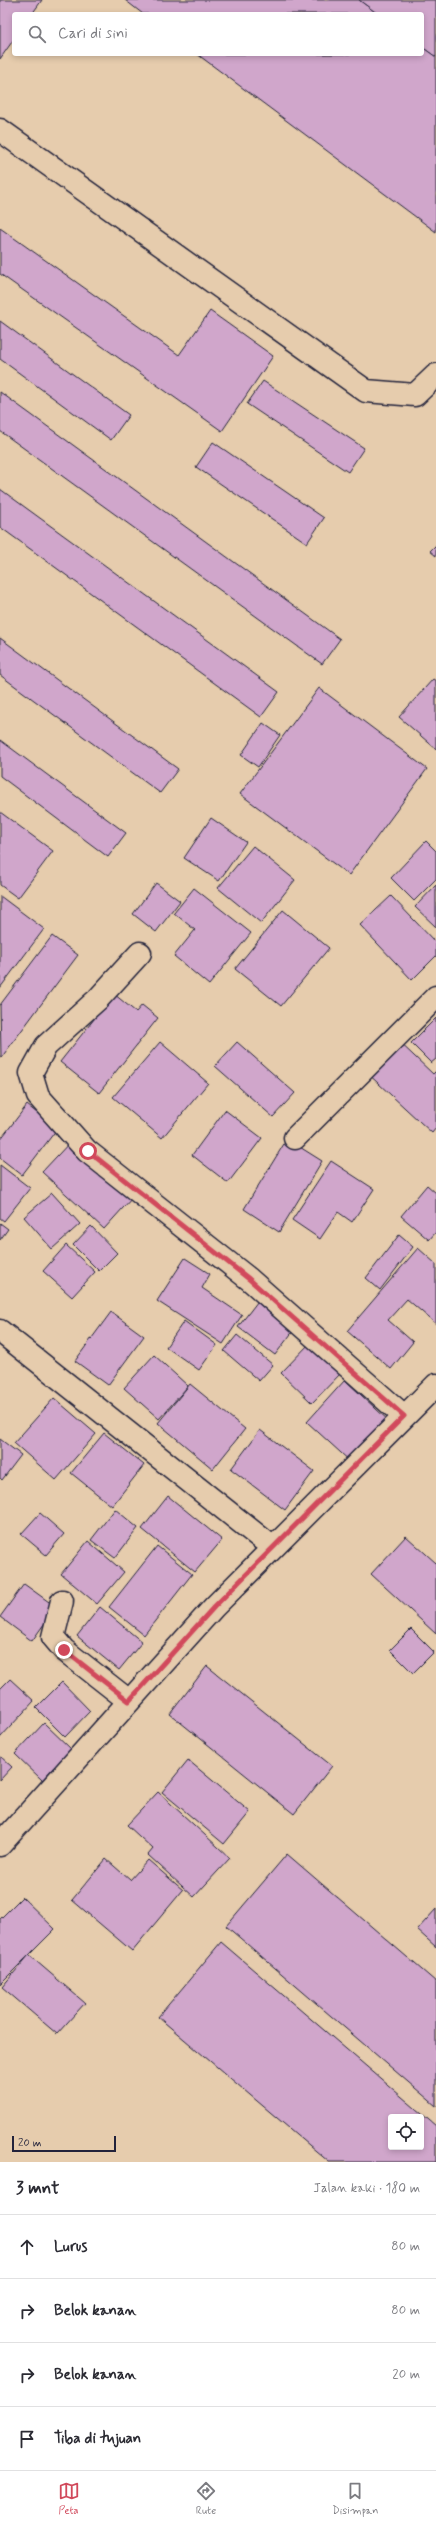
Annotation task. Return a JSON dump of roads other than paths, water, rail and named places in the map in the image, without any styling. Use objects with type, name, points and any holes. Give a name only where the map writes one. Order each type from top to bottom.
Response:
[{"type":"street","points":[[0,130],[366,391],[415,395],[436,375]]},
{"type":"street","points":[[140,952],[98,999],[46,1046],[31,1073],[38,1096],[88,1151],[249,1279],[404,1416]]},
{"type":"street","points":[[295,1138],[436,997]]},
{"type":"street","points":[[0,1331],[272,1547]]},
{"type":"street","points":[[0,1845],[214,1607],[272,1547],[436,1386]]},
{"type":"street","points":[[62,1601],[53,1637],[64,1650],[129,1701]]}]
